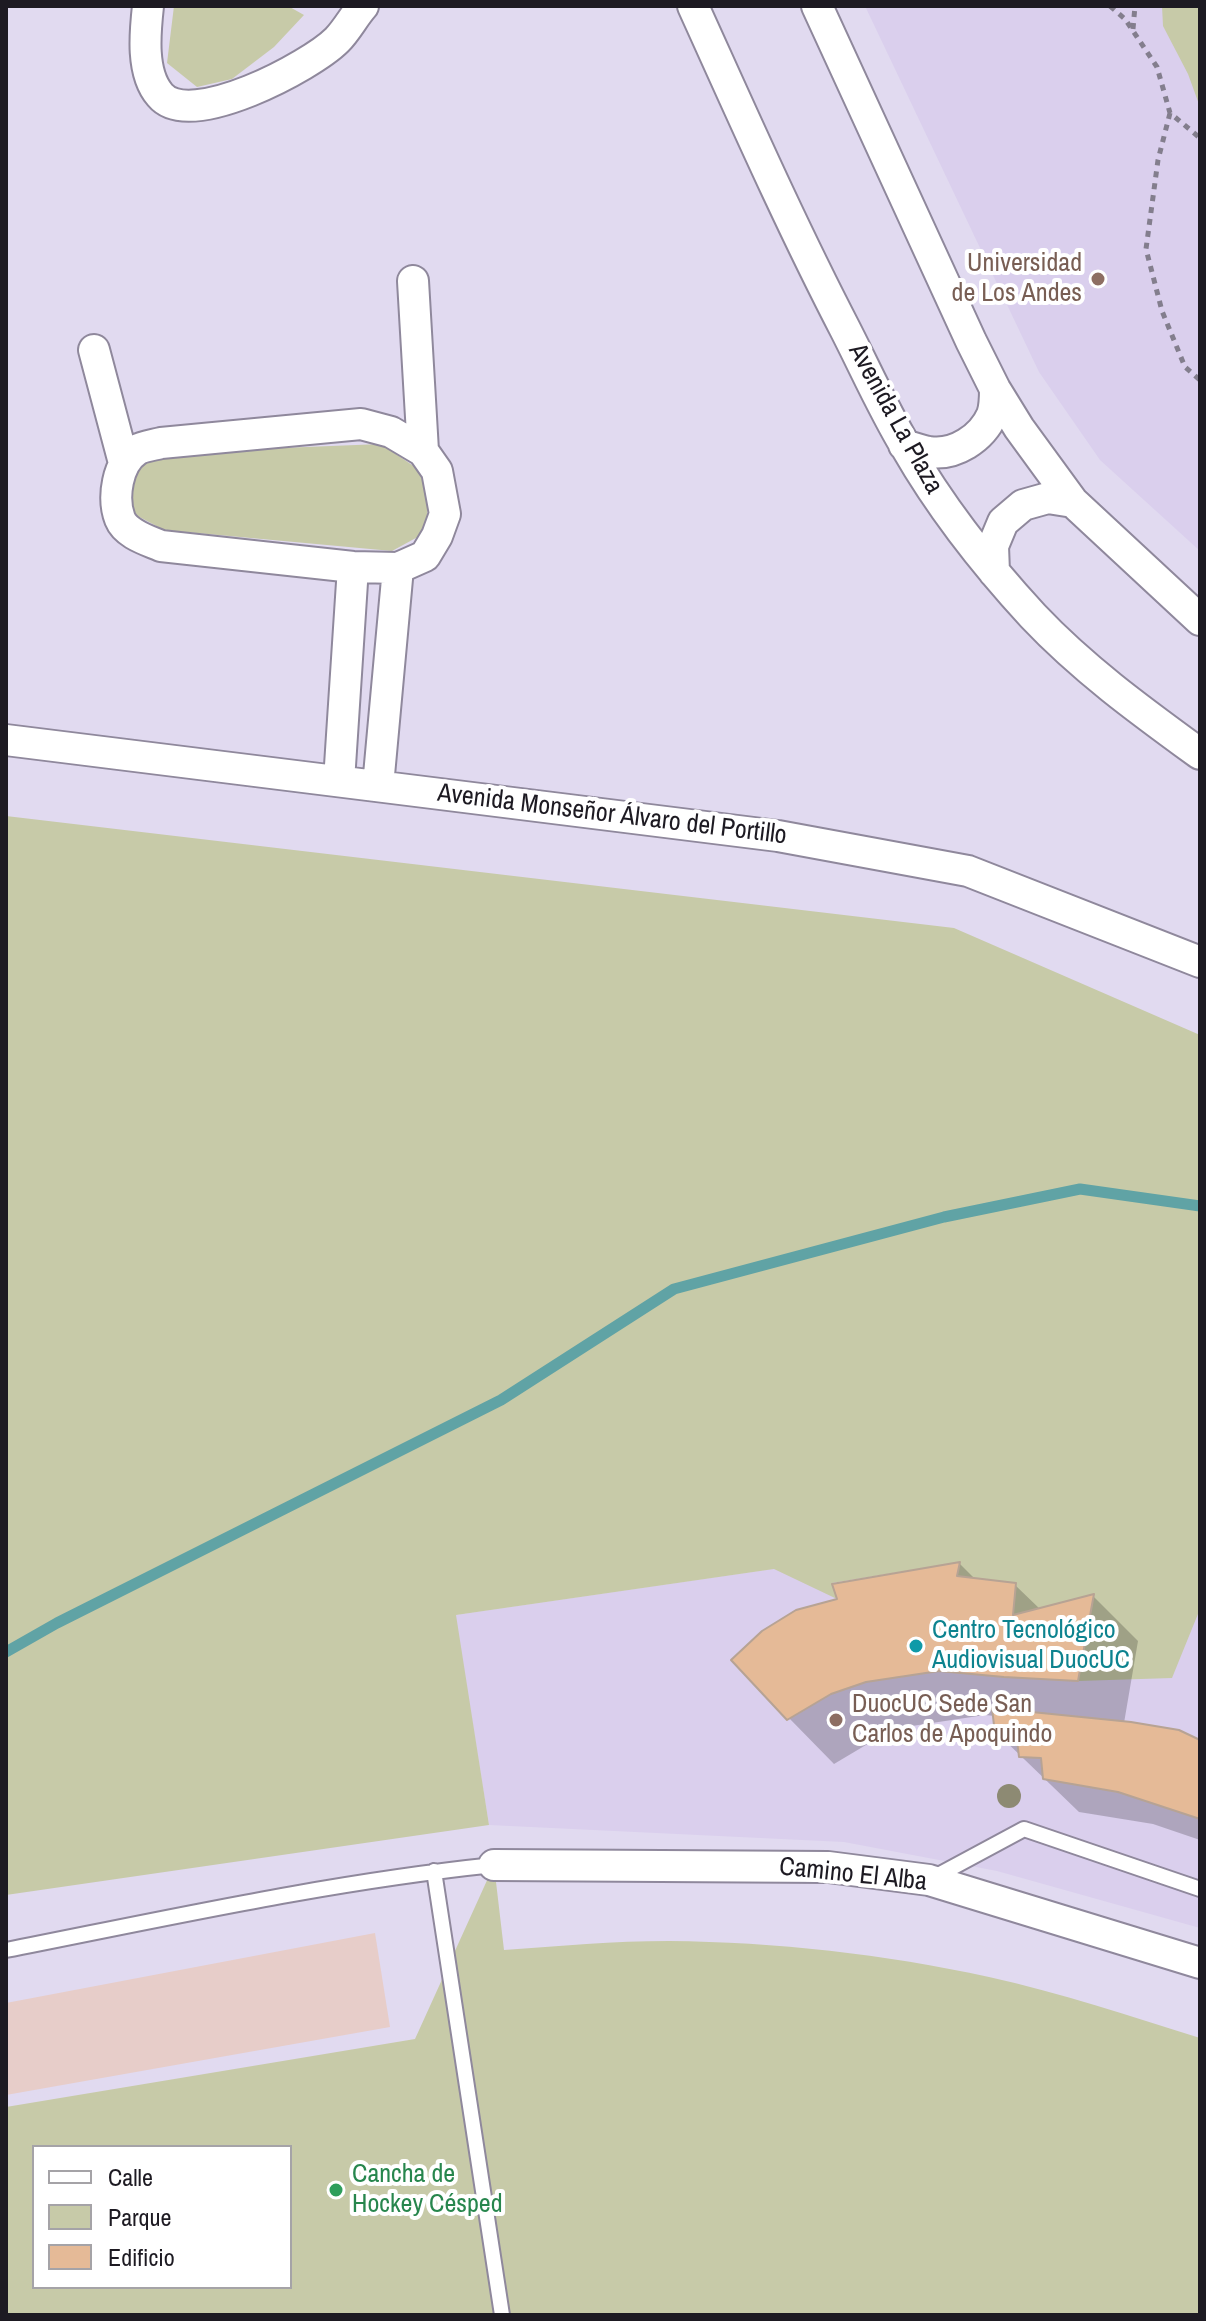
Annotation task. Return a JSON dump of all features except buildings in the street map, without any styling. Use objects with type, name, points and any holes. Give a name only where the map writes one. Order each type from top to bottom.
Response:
[{"type":"street","points":[[148,6],[147,63],[151,81],[161,98],[178,105],[202,106],[241,94],[299,67],[336,40],[360,7]]},
{"type":"street","name":"Avenida La Plaza","points":[[693,6],[800,242],[904,445],[939,499],[994,572],[1033,616],[1121,697],[1200,754]]},
{"type":"street","points":[[817,6],[971,341],[1019,428],[1073,502],[1200,620]]},
{"type":"street","points":[[413,281],[423,451]]},
{"type":"street","points":[[94,350],[124,463]]},
{"type":"street","points":[[904,445],[930,452],[947,452],[969,442],[984,428],[993,412],[995,389]]},
{"type":"street","points":[[361,424],[391,432],[423,451],[437,471],[445,514],[425,556],[398,568],[353,567],[161,546],[138,537],[120,520],[116,486],[124,463],[138,449],[161,443],[361,424]]},
{"type":"street","points":[[994,572],[993,546],[1003,522],[1023,505],[1048,498],[1073,502]]},
{"type":"street","points":[[339,781],[353,567]]},
{"type":"street","points":[[378,786],[398,568]]},
{"type":"street","name":"Avenida Monseñor Álvaro del Portillo","points":[[6,740],[778,836],[968,871],[1200,962]]},
{"type":"street","name":"Camino El Alba","points":[[494,1865],[828,1867],[929,1880],[1200,1963]]},
{"type":"lane","points":[[929,1880],[1024,1829],[1200,1889]]},
{"type":"lane","points":[[6,1950],[280,1896],[434,1871],[494,1865]]},
{"type":"lane","points":[[434,1871],[502,2315]]},
{"type":"path","points":[[1110,6],[1125,19],[1157,67],[1170,113],[1158,160],[1146,249],[1162,311],[1179,353],[1185,367],[1200,380]]},
{"type":"path","points":[[1133,30],[1135,6]]},
{"type":"path","points":[[1170,113],[1200,138]]},
{"type":"shaded area","name":"Universidad de Los Andes","points":[[865,6],[1200,6],[1200,551],[1100,460],[1039,372]]},
{"type":"shaded area","name":"DuocUC Sede San Carlos de Apoquindo","points":[[1200,1507],[1200,1928],[997,1871],[844,1842],[489,1825],[455,1615]]},
{"type":"shaded area","points":[[375,1933],[390,2027],[6,2095],[6,2003]]},
{"type":"green space","points":[[174,6],[288,6],[304,15],[274,47],[232,79],[197,87],[167,63]]},
{"type":"green space","points":[[1162,6],[1200,6],[1200,107],[1188,74],[1163,26]]},
{"type":"green space","points":[[381,444],[418,469],[429,499],[425,533],[392,551],[164,530],[130,512],[130,469],[156,453]]},
{"type":"green space","points":[[6,816],[954,928],[1200,1035],[1200,1609],[1172,1678],[1078,1681],[1093,1595],[1013,1615],[1016,1583],[957,1576],[960,1562],[832,1583],[837,1599],[774,1569],[456,1615],[489,1825],[6,1895]]},
{"type":"green space","points":[[494,1865],[504,1950],[669,1941],[790,1947],[870,1956],[1016,1983],[1200,2038],[1200,2315],[6,2315],[6,2107],[415,2039]]},
{"type":"waterway","points":[[6,1652],[57,1623],[501,1400],[674,1289],[944,1217],[1080,1189],[1200,1206]]},
{"type":"place","name":"Universidad de Los Andes","points":[[1098,279]]},
{"type":"place","name":"Centro Tecnológico Audiovisual DuocUC","points":[[916,1646]]},
{"type":"place","name":"DuocUC Sede San Carlos de Apoquindo","points":[[836,1720]]},
{"type":"place","name":"Cancha de Hockey Césped","points":[[336,2190]]}]
